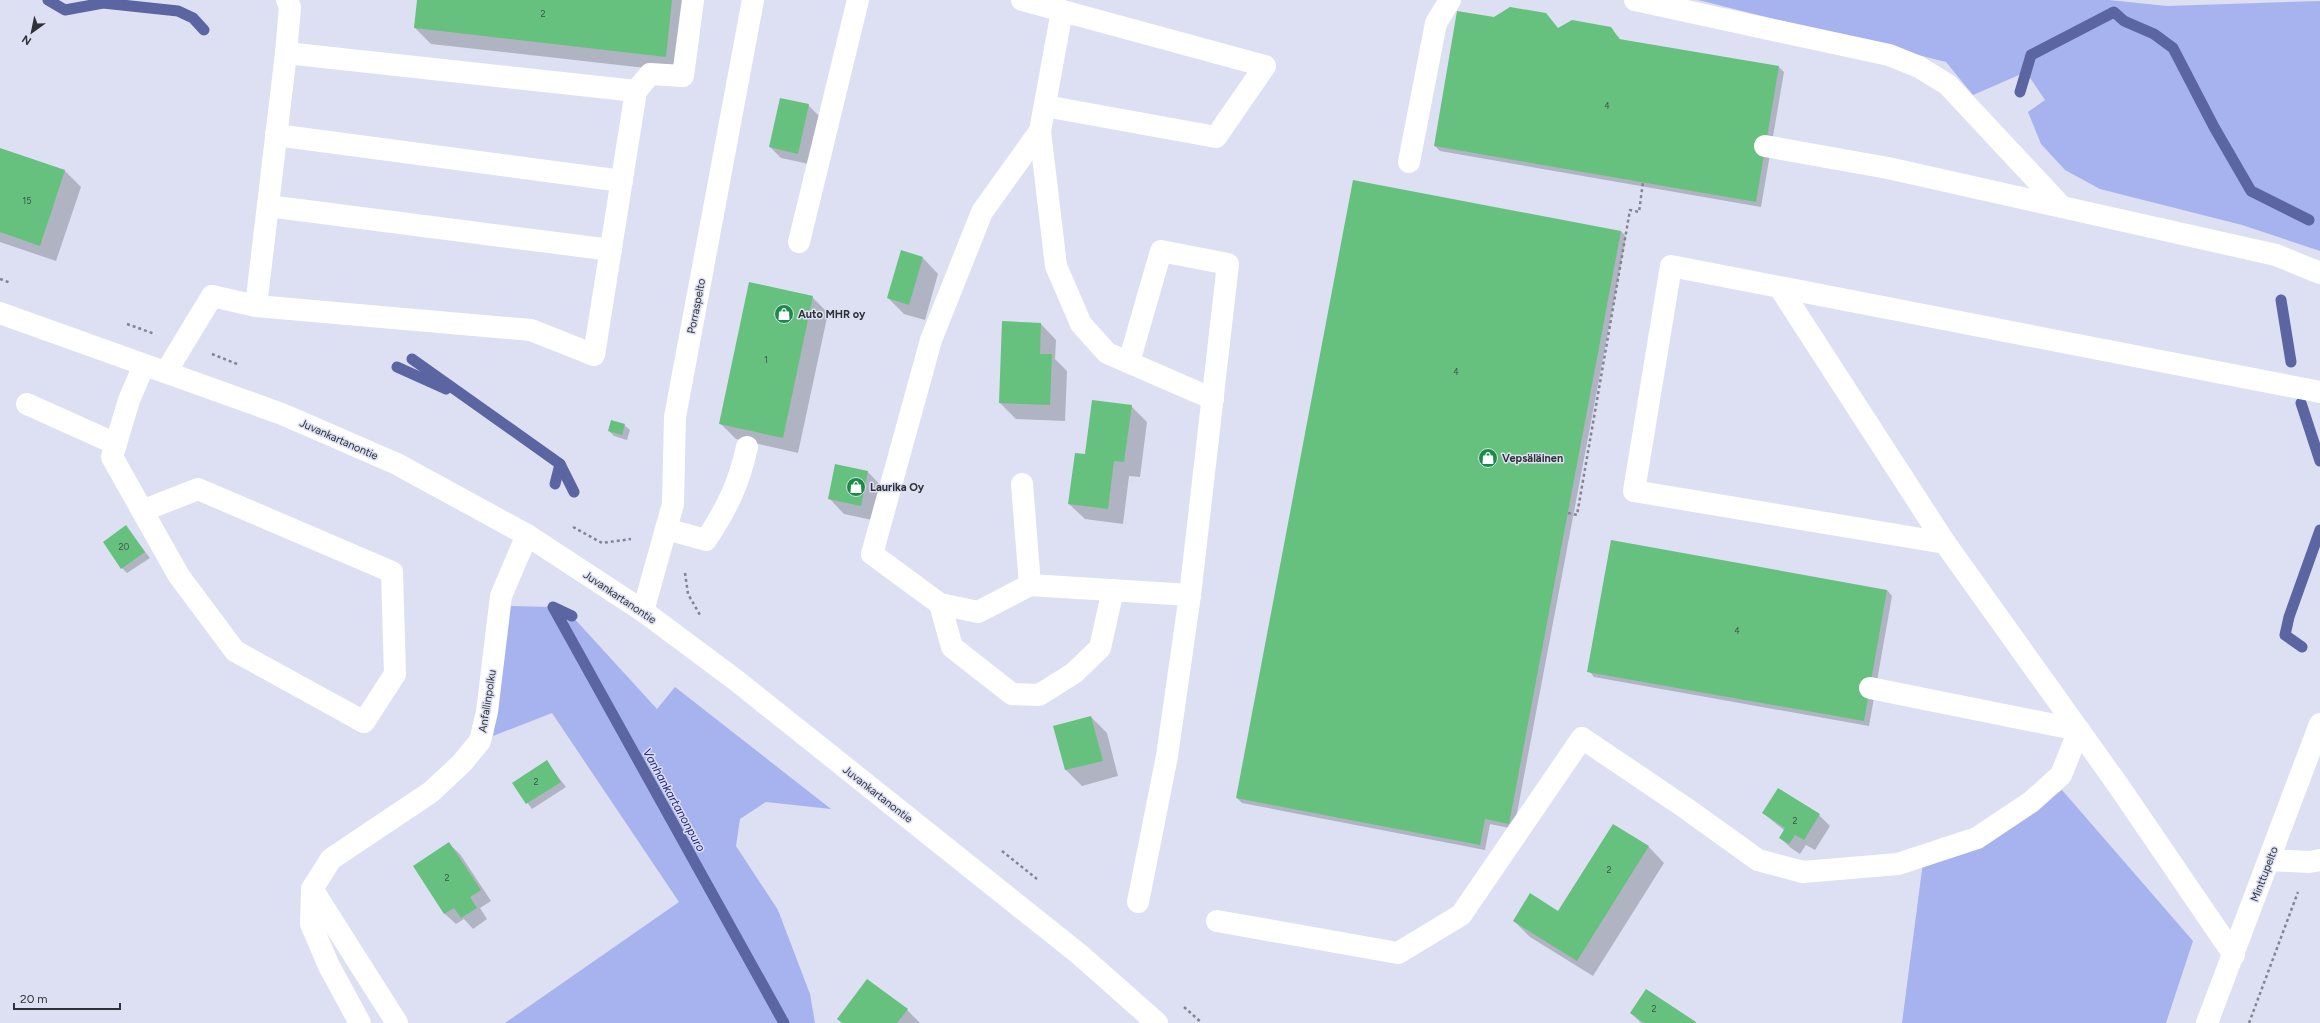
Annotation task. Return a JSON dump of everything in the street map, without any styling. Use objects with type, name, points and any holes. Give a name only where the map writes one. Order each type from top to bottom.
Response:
[{"type":"street","points":[[256,306],[286,53],[290,7],[287,0]]},
{"type":"street","points":[[166,372],[212,296],[256,306],[531,330],[594,355],[636,91],[650,74],[683,76],[693,0]]},
{"type":"street","name":"Porraspelto","points":[[643,611],[673,504],[675,416],[753,0]]},
{"type":"street","points":[[799,242],[858,0]]},
{"type":"street","points":[[1022,0],[1265,66],[1216,137],[1045,106]]},
{"type":"street","points":[[1409,162],[1436,23],[1450,0]]},
{"type":"street","points":[[1635,0],[1889,55],[1919,67],[1948,85],[2062,207]]},
{"type":"street","points":[[1062,11],[1040,131],[1056,266],[1080,324],[1108,353],[1213,400]]},
{"type":"street","points":[[286,53],[636,91]]},
{"type":"street","points":[[1040,131],[982,212],[979,219],[931,340],[872,554],[940,604],[978,612],[1030,585],[1190,595]]},
{"type":"street","points":[[276,135],[622,181]]},
{"type":"street","points":[[1765,146],[1888,168],[2276,255],[2320,273]]},
{"type":"street","points":[[268,206],[611,250]]},
{"type":"street","points":[[1129,362],[1161,251],[1228,264],[1190,595],[1167,756],[1138,902]]},
{"type":"street","points":[[1945,544],[1634,491],[1671,266],[2320,392]]},
{"type":"street","points":[[1780,288],[1945,544],[2079,730],[2234,955]]},
{"type":"street","name":"Juvankartanontie","points":[[0,313],[282,414],[397,464],[527,535],[643,611],[737,681],[1079,954],[1157,1023]]},
{"type":"street","points":[[142,511],[198,489],[392,572],[394,674],[364,722],[235,651],[179,576],[142,511],[112,457],[129,400],[144,365]]},
{"type":"street","points":[[27,404],[116,444]]},
{"type":"street","points":[[666,529],[706,540],[727,509],[742,470],[748,447]]},
{"type":"street","points":[[1022,484],[1030,585]]},
{"type":"street","name":"Anfallinpolku","points":[[360,1023],[329,966],[310,924],[312,889],[331,859],[431,792],[462,763],[480,741],[487,712],[501,596],[527,535]]},
{"type":"street","points":[[940,604],[952,648],[1012,694],[1039,695],[1074,673],[1100,648],[1113,590]]},
{"type":"street","points":[[1870,688],[2079,730]]},
{"type":"street","name":"Minttupelto","points":[[2207,1023],[2270,860],[2320,724]]},
{"type":"street","points":[[1217,921],[1398,953],[1461,915],[1582,738],[1688,809],[1758,860],[1803,872],[1898,864],[1977,838],[2031,802],[2061,775],[2079,730]]},
{"type":"street","points":[[2270,860],[2314,861]]},
{"type":"street","points":[[312,889],[398,1023]]},
{"type":"path","points":[[1568,513],[1577,515],[1630,210],[1639,212],[1643,182]]},
{"type":"path","points":[[2250,1023],[2314,861]]},
{"type":"shaded area","points":[[1698,0],[2109,0],[2167,6],[2320,1],[2320,251],[2242,225],[2100,189],[2065,170],[2041,144],[2028,112],[2045,100],[2026,72],[1973,95],[1946,62]]},
{"type":"shaded area","points":[[510,606],[553,607],[572,616],[657,709],[675,687],[831,809],[766,802],[740,819],[736,846],[778,910],[810,994],[815,1023],[505,1023],[679,902],[552,713],[493,736]]},
{"type":"shaded area","points":[[2062,790],[2193,941],[2166,1023],[1902,1023],[1923,862],[1978,844]]},
{"type":"building","points":[[417,0],[672,0],[666,57],[414,28]]},
{"type":"building","points":[[1510,7],[1546,13],[1558,28],[1572,20],[1611,27],[1619,39],[1779,66],[1756,202],[1434,146],[1457,11],[1494,17]]},
{"type":"building","points":[[780,98],[809,104],[798,154],[769,147]]},
{"type":"building","points":[[0,148],[65,170],[40,246],[0,232]]},
{"type":"building","points":[[1353,180],[1621,231],[1509,824],[1485,819],[1480,845],[1236,798]]},
{"type":"building","points":[[901,250],[923,257],[909,305],[887,298]]},
{"type":"building","points":[[749,282],[813,296],[783,438],[719,424]]},
{"type":"building","points":[[1002,321],[1041,323],[1040,354],[1052,354],[1050,405],[999,403]]},
{"type":"building","points":[[1092,400],[1132,405],[1124,462],[1114,461],[1108,509],[1068,504],[1075,453],[1085,454]]},
{"type":"building","points":[[611,420],[625,424],[622,435],[608,431]]},
{"type":"building","points":[[835,464],[868,471],[861,506],[828,499]]},
{"type":"building","points":[[126,525],[145,552],[121,569],[103,542]]},
{"type":"building","points":[[1611,540],[1887,590],[1864,721],[1587,672]]},
{"type":"building","points":[[1091,716],[1103,761],[1065,770],[1053,726]]},
{"type":"building","points":[[547,760],[561,782],[526,804],[512,783]]},
{"type":"building","points":[[1778,788],[1820,814],[1804,840],[1795,835],[1789,844],[1779,838],[1785,828],[1762,813]]},
{"type":"building","points":[[1613,824],[1649,846],[1577,961],[1513,921],[1530,893],[1558,911]]},
{"type":"building","points":[[449,842],[481,890],[470,897],[477,908],[461,918],[454,908],[444,914],[413,866]]},
{"type":"building","points":[[867,979],[908,1009],[897,1023],[842,1023],[837,1019]]},
{"type":"building","points":[[1646,989],[1696,1022],[1644,1023],[1630,1013]]},
{"type":"waterway","name":"Vanhankartanonpuro","points":[[48,0],[65,10],[103,3],[178,11],[193,18],[204,30]]},
{"type":"waterway","points":[[2020,92],[2031,55],[2114,12],[2124,21],[2154,34],[2173,48],[2214,127],[2251,191],[2309,220]]},
{"type":"waterway","points":[[2281,300],[2291,362]]},
{"type":"waterway","name":"Vanhankartanonpuro","points":[[412,359],[560,464],[574,492]]},
{"type":"waterway","name":"Vanhankartanonpuro","points":[[397,367],[446,389]]},
{"type":"waterway","points":[[2301,403],[2320,461]]},
{"type":"waterway","name":"Vanhankartanonpuro","points":[[555,484],[560,464]]},
{"type":"waterway","points":[[2302,647],[2285,635],[2289,617],[2320,530]]},
{"type":"waterway","name":"Vanhankartanonpuro","points":[[572,616],[553,607],[784,1023]]},
{"type":"place","name":"Auto MHR oy","points":[[784,314]]},
{"type":"place","name":"Vepsäläinen","points":[[1488,458]]},
{"type":"place","name":"Laurika Oy","points":[[856,487]]}]
